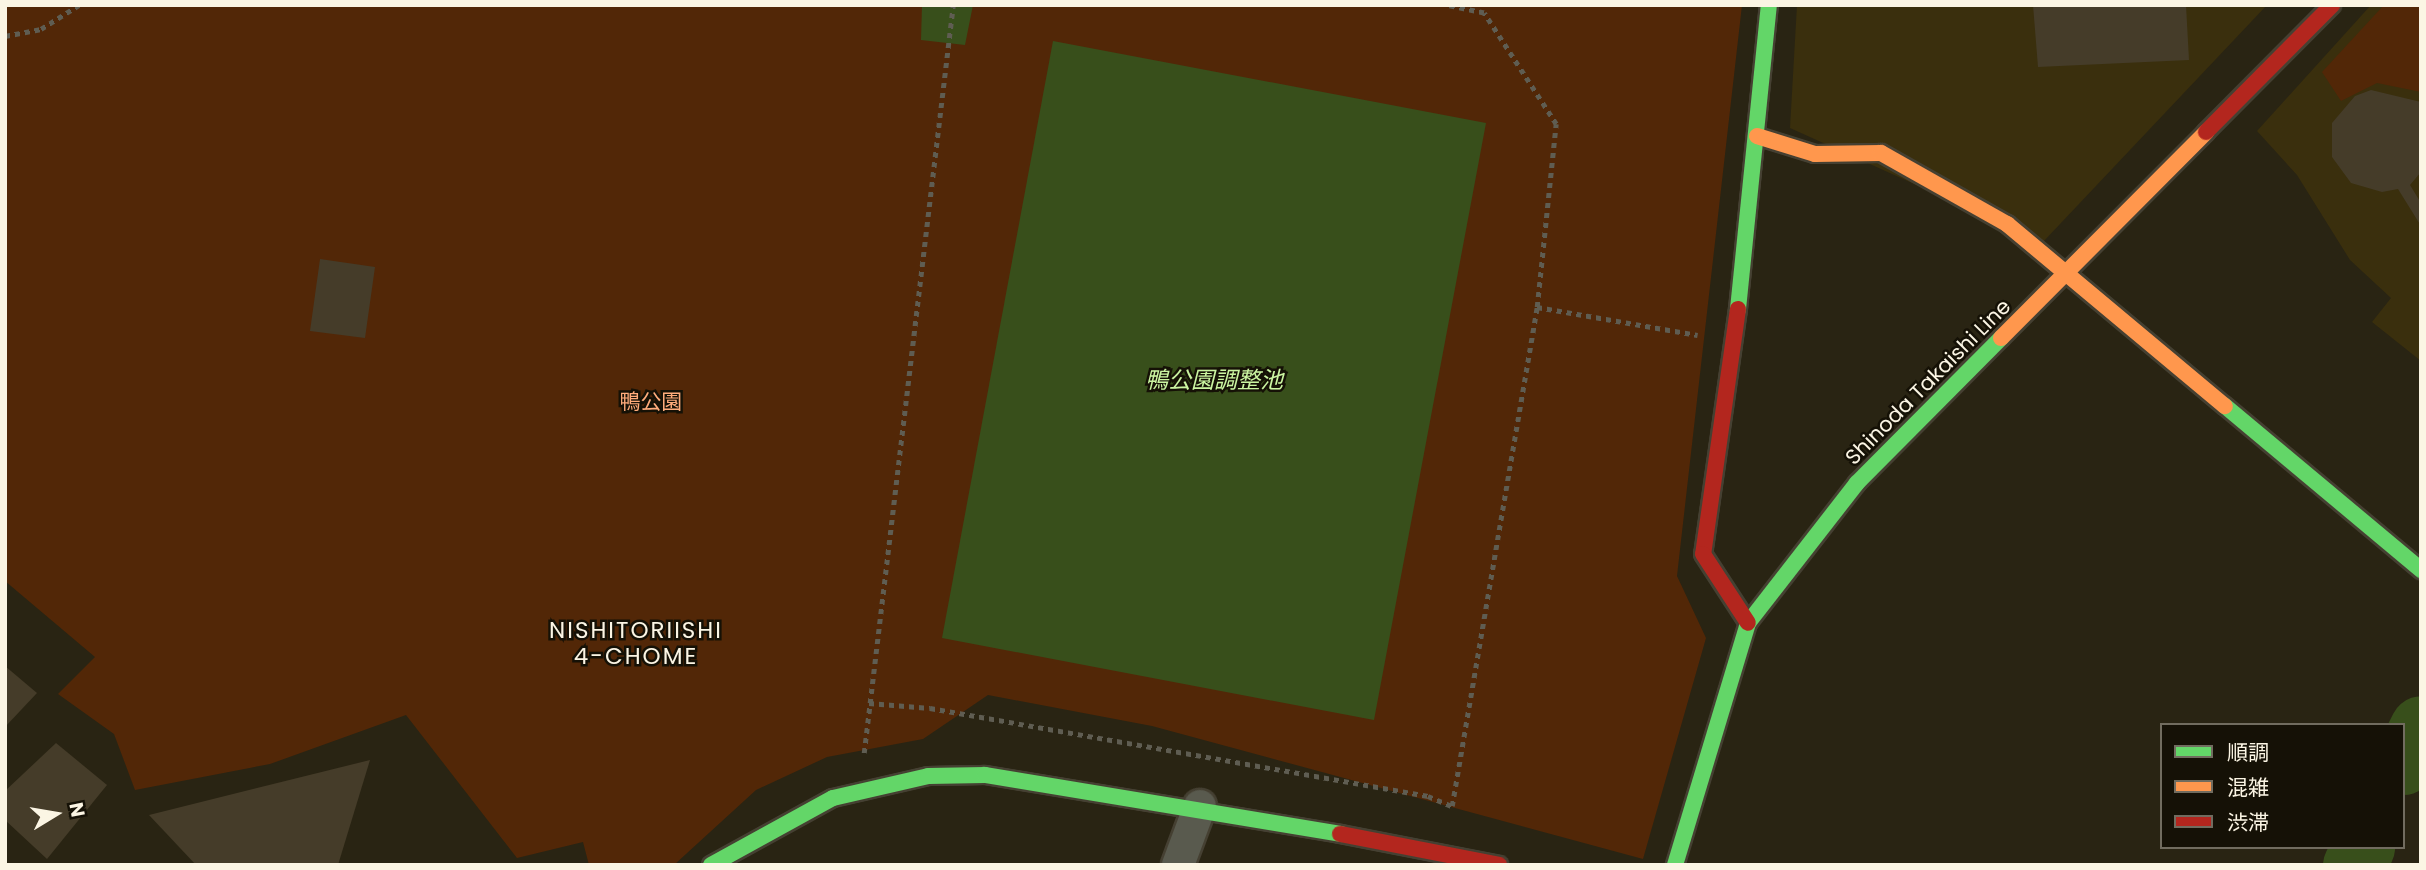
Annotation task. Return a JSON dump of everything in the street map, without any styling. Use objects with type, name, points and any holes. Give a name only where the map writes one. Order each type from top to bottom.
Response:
[{"type":"street","points":[[1748,623],[1703,554],[1735,342],[1769,5]]},
{"type":"street","name":"Shinoda Takaishi Line","points":[[1675,865],[1748,623],[1857,483],[2332,5]]},
{"type":"street","points":[[1757,136],[1815,154],[1881,152],[2007,224],[2421,570]]},
{"type":"street","points":[[711,865],[832,798],[928,776],[985,775],[1200,806],[1499,865]]},
{"type":"street","points":[[1178,865],[1200,806]]},
{"type":"path","points":[[5,36],[41,29],[79,5]]},
{"type":"path","points":[[860,792],[953,5]]},
{"type":"path","points":[[869,704],[984,717],[1428,796],[1452,806],[1537,307],[1556,124],[1484,13],[1445,5]]},
{"type":"path","points":[[1537,307],[1735,342]]},
{"type":"shaded area","points":[[1797,5],[2267,5],[2043,242],[1790,128]]},
{"type":"shaded area","points":[[2371,5],[2421,5],[2421,361],[2372,322],[2391,298],[2350,260],[2297,175],[2257,131]]},
{"type":"green space","name":"鴨公園","points":[[5,5],[1742,5],[1677,576],[1706,638],[1643,859],[1152,726],[988,695],[923,739],[827,757],[756,790],[674,865],[589,865],[583,842],[517,858],[406,715],[270,764],[135,790],[114,734],[58,694],[95,657],[5,581]]},
{"type":"green space","points":[[2384,5],[2421,5],[2421,92],[2377,83],[2341,101],[2322,72]]},
{"type":"water","points":[[922,5],[973,5],[965,45],[921,40]]},
{"type":"water","name":"鴨公園調整池","points":[[1053,41],[1486,123],[1374,720],[942,638]]},
{"type":"building","points":[[2033,5],[2186,5],[2189,60],[2038,67]]},
{"type":"building","points":[[2371,90],[2421,102],[2421,172],[2410,185],[2421,203],[2421,226],[2398,189],[2382,192],[2351,183],[2332,157],[2332,123],[2355,96]]},
{"type":"building","points":[[320,259],[375,267],[365,338],[310,331]]},
{"type":"building","points":[[5,666],[37,693],[5,727]]},
{"type":"building","points":[[56,743],[107,785],[47,859],[5,820],[5,791]]},
{"type":"building","points":[[370,760],[338,865],[196,865],[149,815]]},
{"type":"waterway","points":[[2405,759],[2421,727]]},
{"type":"waterway","points":[[2354,865],[2362,849]]},
{"type":"traffic: fast","points":[[1738,309],[1769,5]]},
{"type":"traffic: fast","points":[[1675,865],[1748,623],[1857,483],[2001,338]]},
{"type":"traffic: fast","points":[[2225,406],[2421,570]]},
{"type":"traffic: fast","points":[[711,865],[833,798],[928,776],[985,775],[1340,834]]},
{"type":"traffic: slow","points":[[2001,338],[2206,132]]},
{"type":"traffic: slow","points":[[1757,136],[1815,154],[1881,153],[2007,224],[2225,406]]},
{"type":"traffic: jam","points":[[2206,132],[2332,5]]},
{"type":"traffic: jam","points":[[1738,309],[1703,554],[1748,623]]},
{"type":"traffic: jam","points":[[1340,834],[1499,865]]},
{"type":"district","name":"NISHITORIISHI 4-CHOME","points":[[636,643]]}]
